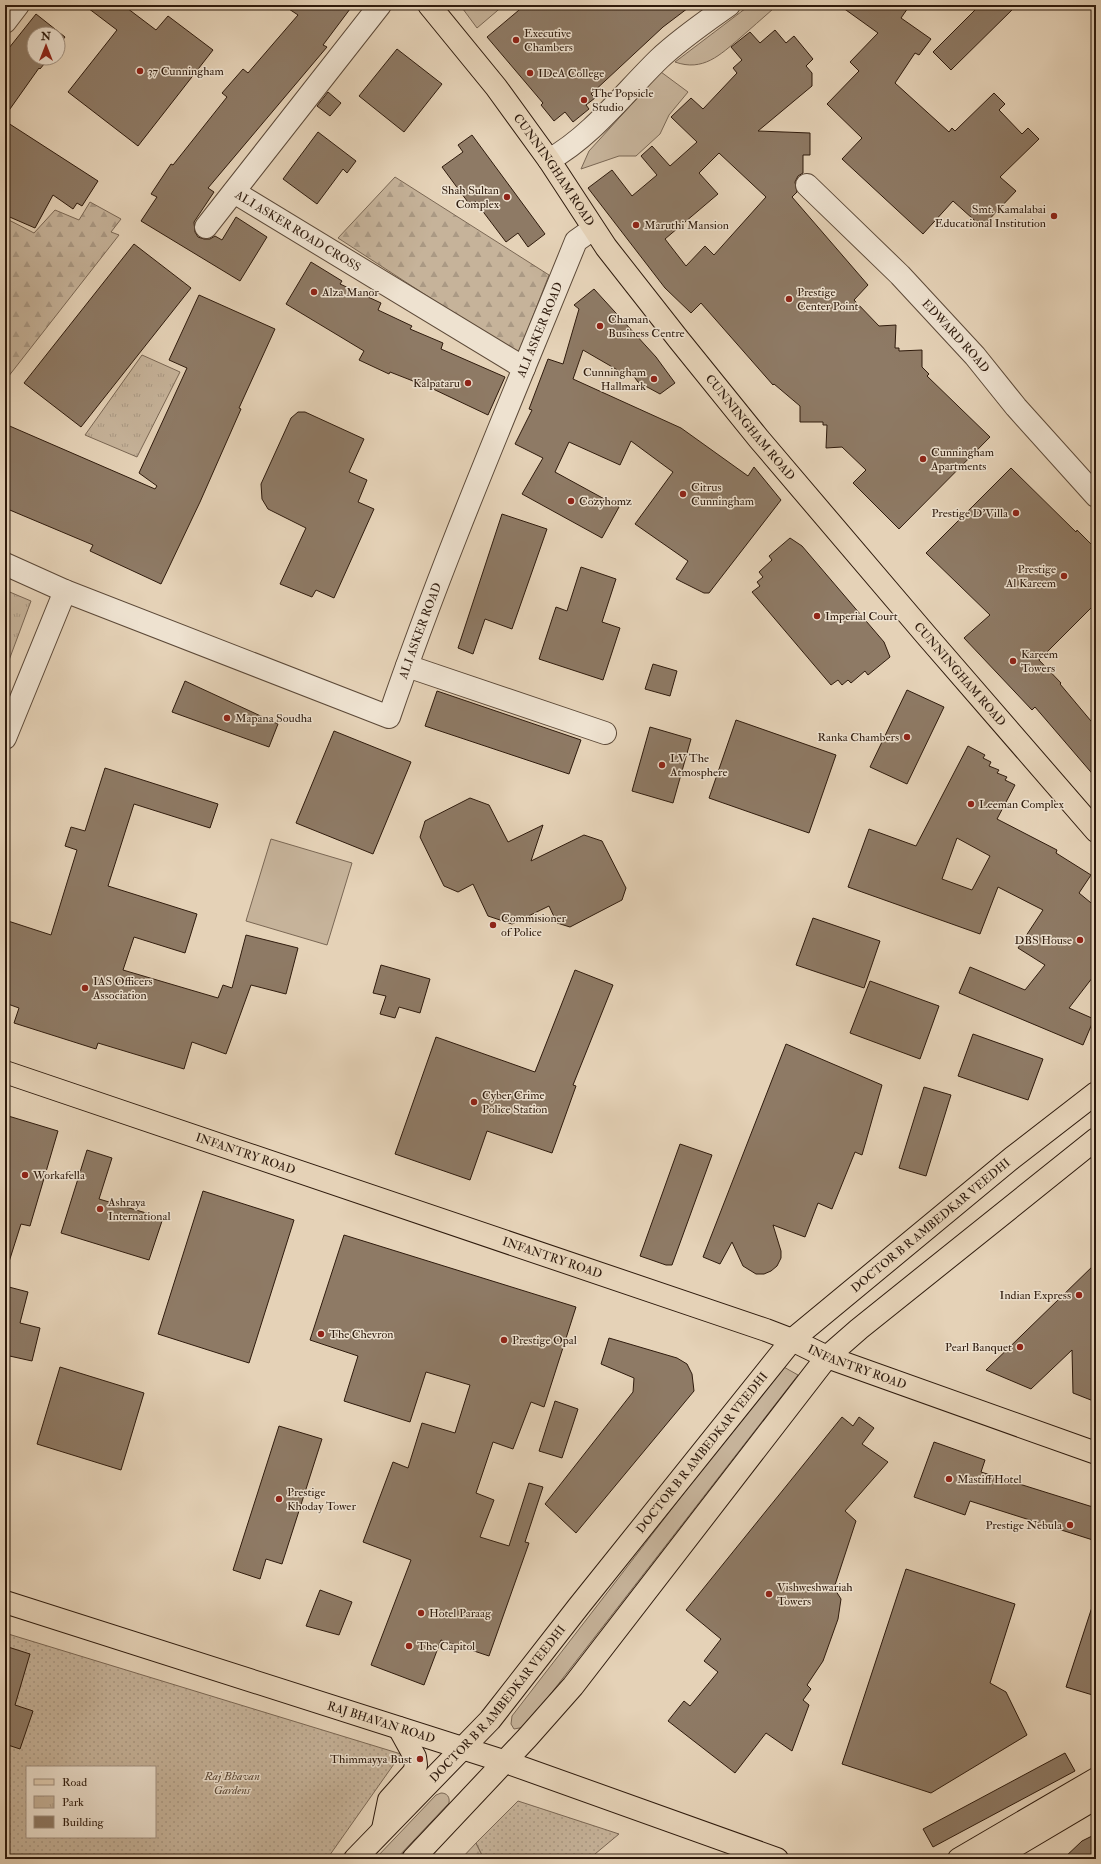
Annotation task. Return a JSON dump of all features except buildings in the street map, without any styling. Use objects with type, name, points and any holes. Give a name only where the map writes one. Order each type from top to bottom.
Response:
[{"type":"main road","name":"CUNNINGHAM ROAD","points":[[429,5],[487,76],[549,160],[593,229],[627,275],[759,439],[956,670],[1096,831]]},
{"type":"main road","name":"INFANTRY ROAD","points":[[5,1072],[792,1340],[827,1357],[1096,1453]]},
{"type":"main road","name":"DOCTOR B R AMBEDKAR VEEDHI","points":[[355,1859],[433,1777],[464,1749],[490,1720],[579,1606],[792,1340],[1012,1158],[1096,1093]]},
{"type":"main road","points":[[413,1859],[506,1762],[573,1686],[827,1357],[863,1325],[1096,1139]]},
{"type":"main road","name":"RAJ BHAVAN ROAD","points":[[5,1602],[506,1762],[777,1859]]},
{"type":"main road","points":[[383,1829],[389,1800],[414,1772],[416,1765],[415,1757],[399,1728]]},
{"type":"main road","points":[[959,1859],[1096,1779]]},
{"type":"main road","points":[[992,1859],[1096,1798]]},
{"type":"street","points":[[5,22],[18,5]]},
{"type":"street","name":"ALI ASKER ROAD CROSS","points":[[380,5],[234,192],[524,368]]},
{"type":"street","points":[[549,160],[563,152],[591,127],[660,58],[729,5]]},
{"type":"street","name":"EDWARD ROAD","points":[[807,185],[900,274],[975,356],[1016,407],[1096,496]]},
{"type":"street","points":[[206,227],[234,192]]},
{"type":"street","name":"ALI ASKER ROAD","points":[[5,564],[65,591],[389,717],[474,491],[576,241],[593,229]]},
{"type":"street","points":[[5,738],[65,591]]},
{"type":"street","points":[[407,666],[604,733]]},
{"type":"green space","points":[[460,5],[504,5],[477,28]]},
{"type":"green space","points":[[750,5],[774,5],[773,9],[718,56],[703,63],[694,65],[685,65],[675,62]]},
{"type":"green space","points":[[661,72],[688,92],[669,115],[660,134],[636,156],[619,156],[581,169],[589,151]]},
{"type":"green space","points":[[395,177],[549,275],[518,355],[338,238]]},
{"type":"green space","points":[[90,202],[121,219],[111,232],[119,235],[8,377],[5,374],[5,218],[34,233],[55,210],[79,220]]},
{"type":"green space","points":[[142,355],[180,372],[137,457],[85,435]]},
{"type":"green space","points":[[5,590],[31,601],[5,671]]},
{"type":"green space","points":[[271,839],[352,863],[327,945],[246,921]]},
{"type":"green space","points":[[782,1366],[798,1375],[525,1727],[514,1729],[511,1724],[512,1716]]},
{"type":"green space","name":"Raj Bhavan Gardens","points":[[5,1633],[401,1754],[327,1859],[5,1859]]},
{"type":"green space","points":[[441,1793],[448,1796],[449,1803],[396,1859],[375,1859],[436,1795]]},
{"type":"green space","points":[[518,1801],[619,1834],[589,1859],[484,1859],[476,1843]]},
{"type":"green space","points":[[476,1843],[484,1859],[461,1859]]},
{"type":"place","name":"Executive Chambers","points":[[516,40]]},
{"type":"place","name":"37 Cunningham","points":[[140,71]]},
{"type":"place","name":"IDeA College","points":[[530,73]]},
{"type":"place","name":"The Popsicle Studio","points":[[584,100]]},
{"type":"place","name":"Shah Sultan Complex","points":[[507,197]]},
{"type":"place","name":"Smt. Kamalabai Educational Institution","points":[[1054,216]]},
{"type":"place","name":"Maruthi Mansion","points":[[636,225]]},
{"type":"place","name":"Alza Manor","points":[[314,292]]},
{"type":"place","name":"Prestige Center Point","points":[[789,299]]},
{"type":"place","name":"Chaman Business Centre","points":[[600,326]]},
{"type":"place","name":"Cunningham Hallmark","points":[[654,379]]},
{"type":"place","name":"Kalpataru","points":[[468,383]]},
{"type":"place","name":"Cunningham Apartments","points":[[923,459]]},
{"type":"place","name":"Citrus Cunningham","points":[[683,494]]},
{"type":"place","name":"Cozyhomz","points":[[571,501]]},
{"type":"place","name":"Prestige D'Villa","points":[[1016,513]]},
{"type":"place","name":"Prestige Al Kareem","points":[[1064,576]]},
{"type":"place","name":"Imperial Court","points":[[817,616]]},
{"type":"place","name":"Kareem Towers","points":[[1013,661]]},
{"type":"place","name":"Mapana Soudha","points":[[227,718]]},
{"type":"place","name":"Ranka Chambers","points":[[907,737]]},
{"type":"place","name":"LV The Atmosphere","points":[[662,765]]},
{"type":"place","name":"Leeman Complex","points":[[971,804]]},
{"type":"place","name":"Commisioner of Police","points":[[493,925]]},
{"type":"place","name":"DBS House","points":[[1080,940]]},
{"type":"place","name":"IAS Officers Association","points":[[85,988]]},
{"type":"place","name":"Cyber Crime Police Station","points":[[474,1102]]},
{"type":"place","name":"Workafella","points":[[25,1175]]},
{"type":"place","name":"Ashraya International","points":[[100,1209]]},
{"type":"place","name":"Indian Express","points":[[1079,1295]]},
{"type":"place","name":"The Chevron","points":[[321,1334]]},
{"type":"place","name":"Prestige Opal","points":[[504,1340]]},
{"type":"place","name":"Pearl Banquet","points":[[1020,1347]]},
{"type":"place","name":"Mastiff Hotel","points":[[949,1479]]},
{"type":"place","name":"Prestige Khoday Tower","points":[[279,1499]]},
{"type":"place","name":"Prestige Nebula","points":[[1070,1525]]},
{"type":"place","name":"Vishweshwariah Towers","points":[[769,1594]]},
{"type":"place","name":"Hotel Paraag","points":[[421,1613]]},
{"type":"place","name":"The Capitol","points":[[409,1646]]},
{"type":"place","name":"Thimmayya Bust","points":[[420,1759]]}]
